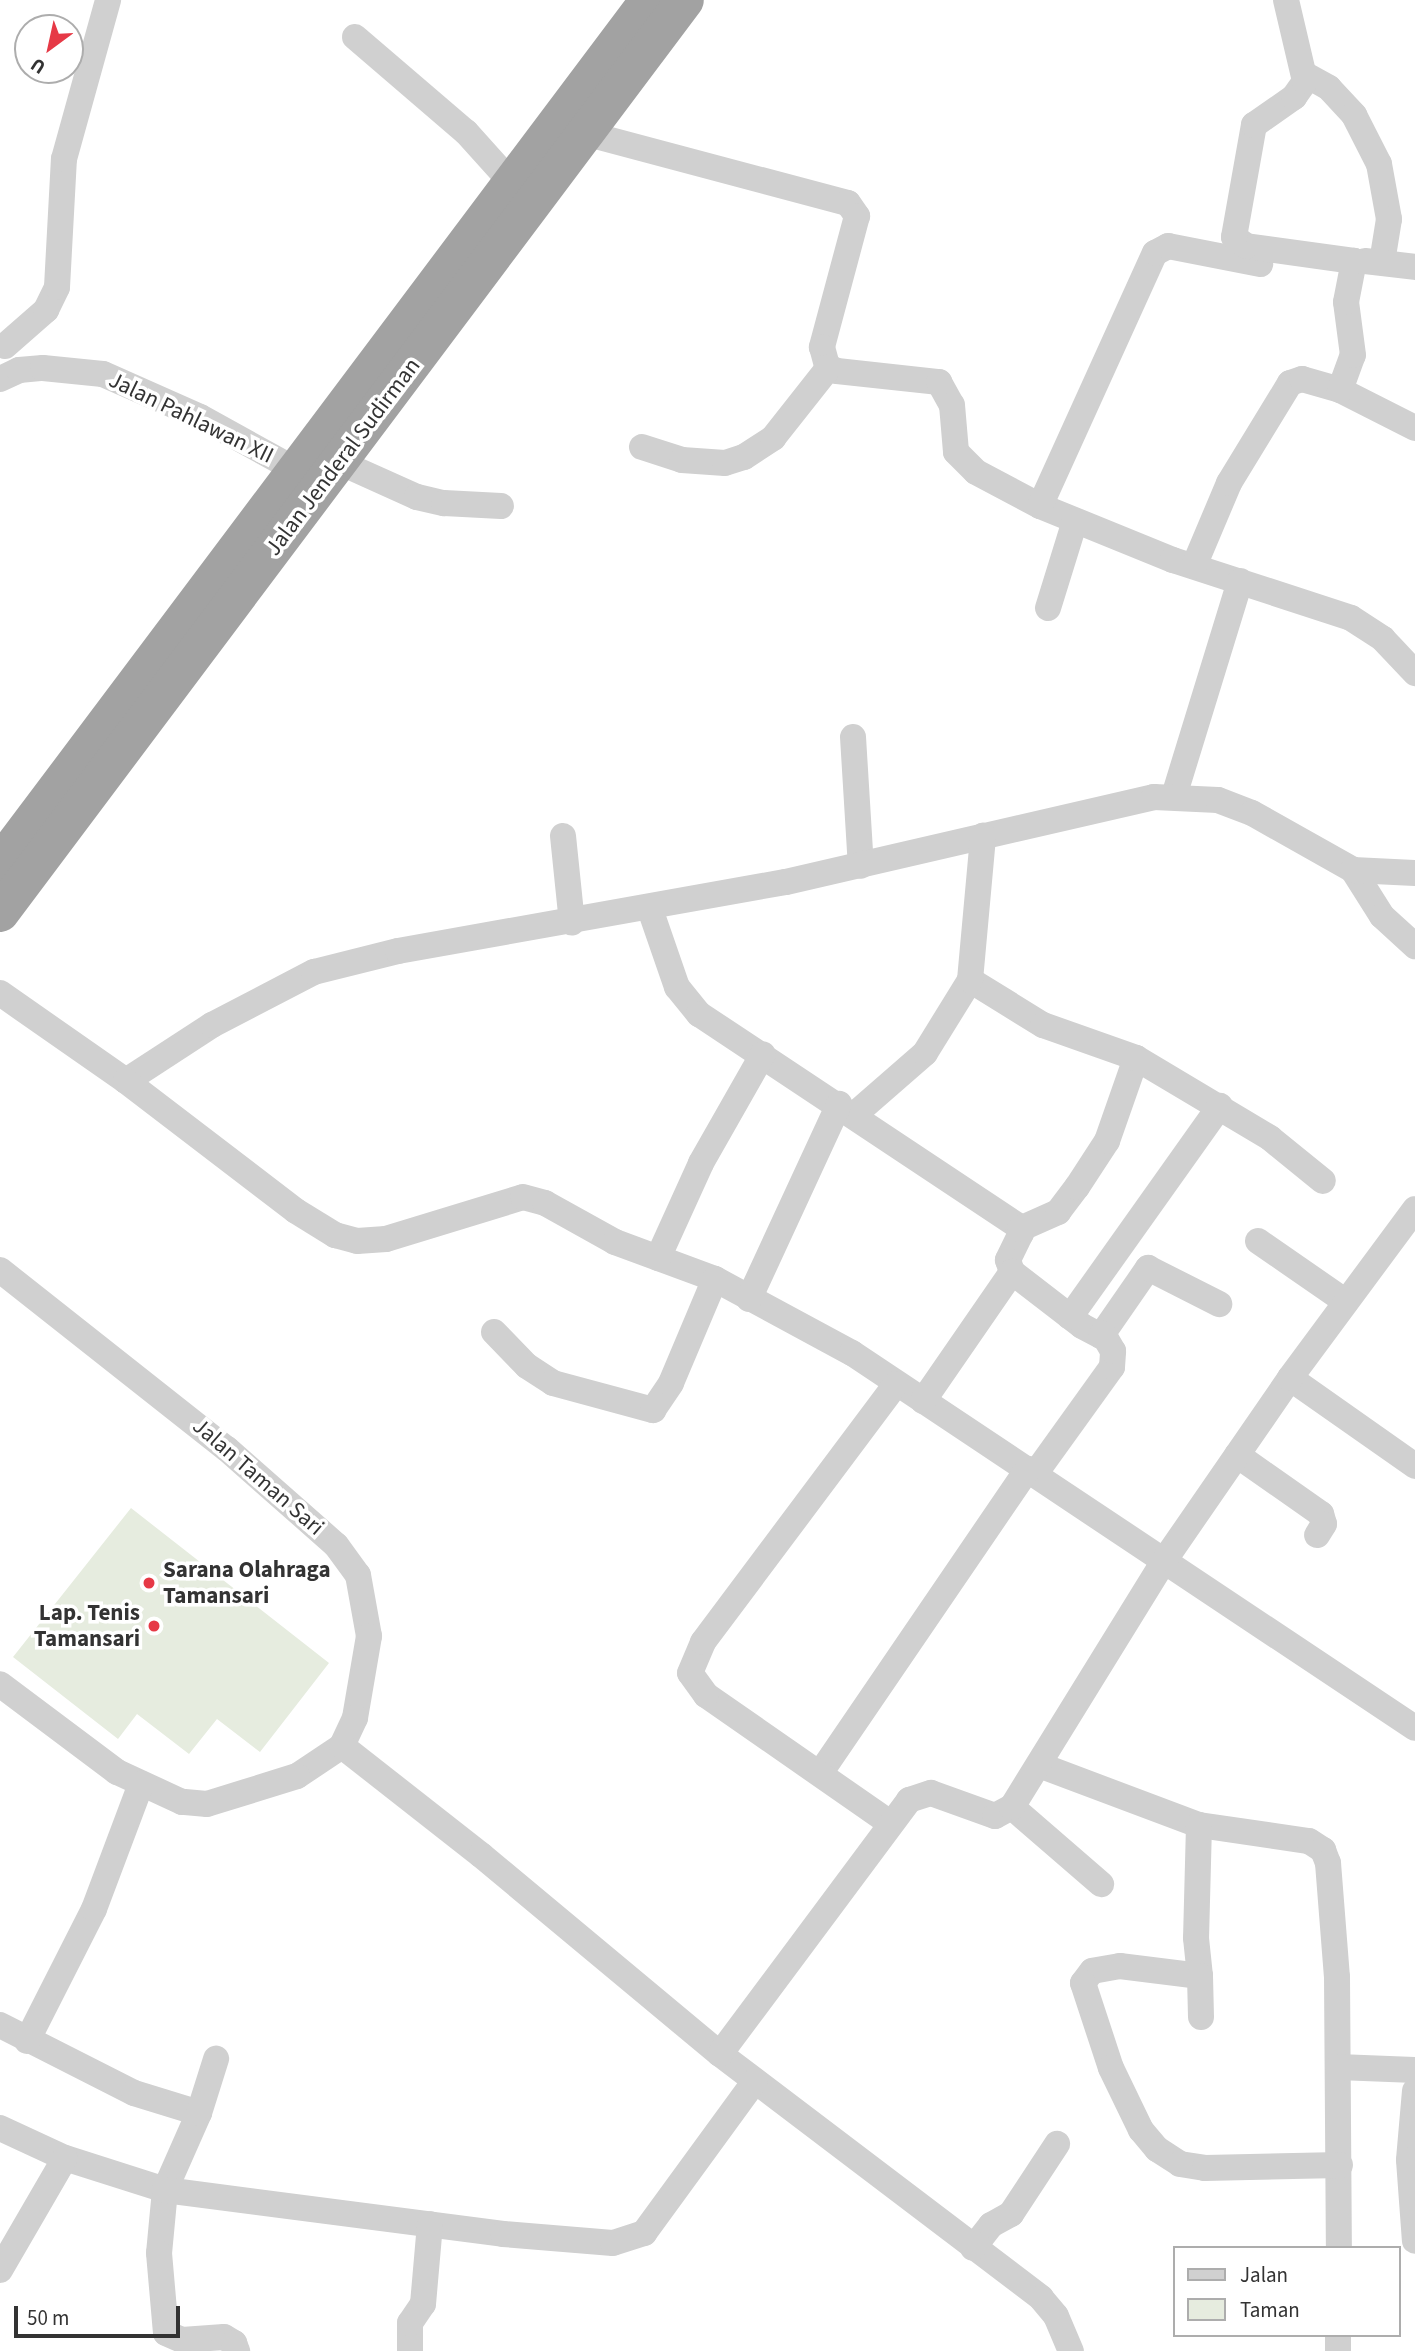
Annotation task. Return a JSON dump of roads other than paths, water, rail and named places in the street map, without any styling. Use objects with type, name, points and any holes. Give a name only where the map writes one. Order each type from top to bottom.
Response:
[{"type":"highway","name":"Jalan Jenderal Sudirman","points":[[0,864],[298,471],[409,345],[577,113],[649,0]]},
{"type":"highway","name":"Jalan Jenderal Sudirman","points":[[0,913],[338,462],[512,183],[685,0]]},
{"type":"street","points":[[10,375],[2,344],[46,310],[57,287],[64,159],[108,0]]},
{"type":"street","points":[[1236,251],[1234,234],[1254,125],[1294,97],[1306,75],[1286,0]]},
{"type":"street","points":[[355,37],[466,132],[512,183]]},
{"type":"street","points":[[1306,75],[1329,88],[1354,115],[1379,164],[1389,219],[1382,262]]},
{"type":"street","points":[[577,113],[839,199],[854,208],[856,223],[822,347],[829,367]]},
{"type":"street","points":[[1040,506],[1155,253],[1168,246],[1382,262],[1415,267]]},
{"type":"street","points":[[1236,251],[1288,270]]},
{"type":"street","points":[[1340,390],[1354,347],[1346,302],[1354,261]]},
{"type":"street","points":[[642,447],[682,460],[725,463],[744,457],[773,438],[829,367]]},
{"type":"street","points":[[829,367],[924,378],[944,385],[952,405],[959,458],[1040,506],[1075,521],[1194,566],[1351,618],[1383,639],[1415,673]]},
{"type":"street","name":"Jalan Pahlawan XII","points":[[10,375],[64,368],[122,381],[200,417],[298,471]]},
{"type":"street","points":[[1194,566],[1229,483],[1290,383],[1302,379],[1340,390],[1415,428]]},
{"type":"street","points":[[338,462],[417,497],[500,506]]},
{"type":"street","points":[[1048,608],[1075,521]]},
{"type":"street","points":[[1174,796],[1240,581]]},
{"type":"street","points":[[853,737],[861,866]]},
{"type":"street","points":[[126,1081],[212,1025],[314,972],[398,951],[650,909],[861,866],[1077,812],[1174,796],[1233,805],[1353,870],[1415,873]]},
{"type":"street","points":[[563,836],[572,923]]},
{"type":"street","points":[[749,1299],[846,1109],[925,1054],[970,980],[983,836]]},
{"type":"street","points":[[1353,870],[1382,916],[1415,946]]},
{"type":"street","points":[[650,909],[684,998],[699,1014],[846,1109],[1020,1229]]},
{"type":"street","points":[[970,980],[1043,1025],[1136,1058],[1220,1106],[1306,1163],[1323,1181]]},
{"type":"street","points":[[0,993],[126,1081],[296,1211],[335,1235],[357,1241],[386,1239],[523,1198],[545,1203],[615,1242],[715,1279],[828,1338],[1166,1558],[1415,1727]]},
{"type":"street","points":[[658,1258],[701,1163],[763,1054]]},
{"type":"street","points":[[1136,1058],[1107,1141],[1058,1212],[1020,1229],[1009,1257],[1012,1272],[1096,1335],[1103,1334],[1147,1268],[1219,1304]]},
{"type":"street","points":[[1070,1317],[1220,1106]]},
{"type":"street","points":[[720,2054],[909,1800],[924,1794],[991,1816],[1012,1807],[1166,1558],[1290,1378],[1415,1209]]},
{"type":"street","points":[[1258,1241],[1346,1302]]},
{"type":"street","name":"Jalan Taman Sari","points":[[0,1270],[296,1506],[358,1575],[369,1636],[355,1718],[342,1746]]},
{"type":"street","points":[[923,1401],[1012,1272]]},
{"type":"street","points":[[494,1332],[527,1366],[553,1383],[653,1410],[671,1383],[715,1279]]},
{"type":"street","points":[[821,1772],[1032,1472],[1113,1365],[1111,1345],[1103,1334]]},
{"type":"street","points":[[1290,1378],[1415,1466]]},
{"type":"street","points":[[890,1823],[821,1772],[706,1695],[695,1684],[690,1668],[703,1642],[896,1384]]},
{"type":"street","points":[[1237,1455],[1321,1514],[1324,1524],[1317,1535]]},
{"type":"street","points":[[0,1684],[117,1772],[182,1802],[207,1804],[297,1776],[342,1746],[481,1855],[720,2054],[1041,2298],[1056,2316],[1071,2351]]},
{"type":"street","points":[[1039,1765],[1199,1825],[1300,1839],[1323,1850],[1337,1977],[1339,2246]]},
{"type":"street","points":[[27,2042],[94,1909],[141,1784]]},
{"type":"street","points":[[1012,1807],[1101,1884]]},
{"type":"street","points":[[1199,1825],[1196,1938],[1201,2017]]},
{"type":"street","points":[[1200,1976],[1120,1966],[1092,1971],[1083,1983],[1111,2068],[1141,2130],[1171,2160],[1191,2168],[1340,2165]]},
{"type":"street","points":[[0,2025],[27,2042],[134,2093],[199,2113]]},
{"type":"street","points":[[216,2059],[199,2113],[164,2190],[159,2253],[166,2333],[182,2340],[224,2337],[237,2351]]},
{"type":"street","points":[[1338,2067],[1415,2070]]},
{"type":"street","points":[[0,2128],[65,2158],[164,2190],[603,2243],[634,2238],[652,2222],[755,2081]]},
{"type":"street","points":[[1415,2091],[1409,2160],[1415,2241]]},
{"type":"street","points":[[973,2248],[993,2224],[1011,2214],[1057,2144]]},
{"type":"street","points":[[0,2270],[65,2158]]},
{"type":"street","points":[[410,2351],[410,2323],[423,2304],[430,2224]]},
{"type":"place","name":"Sarana Olahraga Tamansari","points":[[149,1583]]},
{"type":"place","name":"Lap. Tenis Tamansari","points":[[154,1626]]}]
